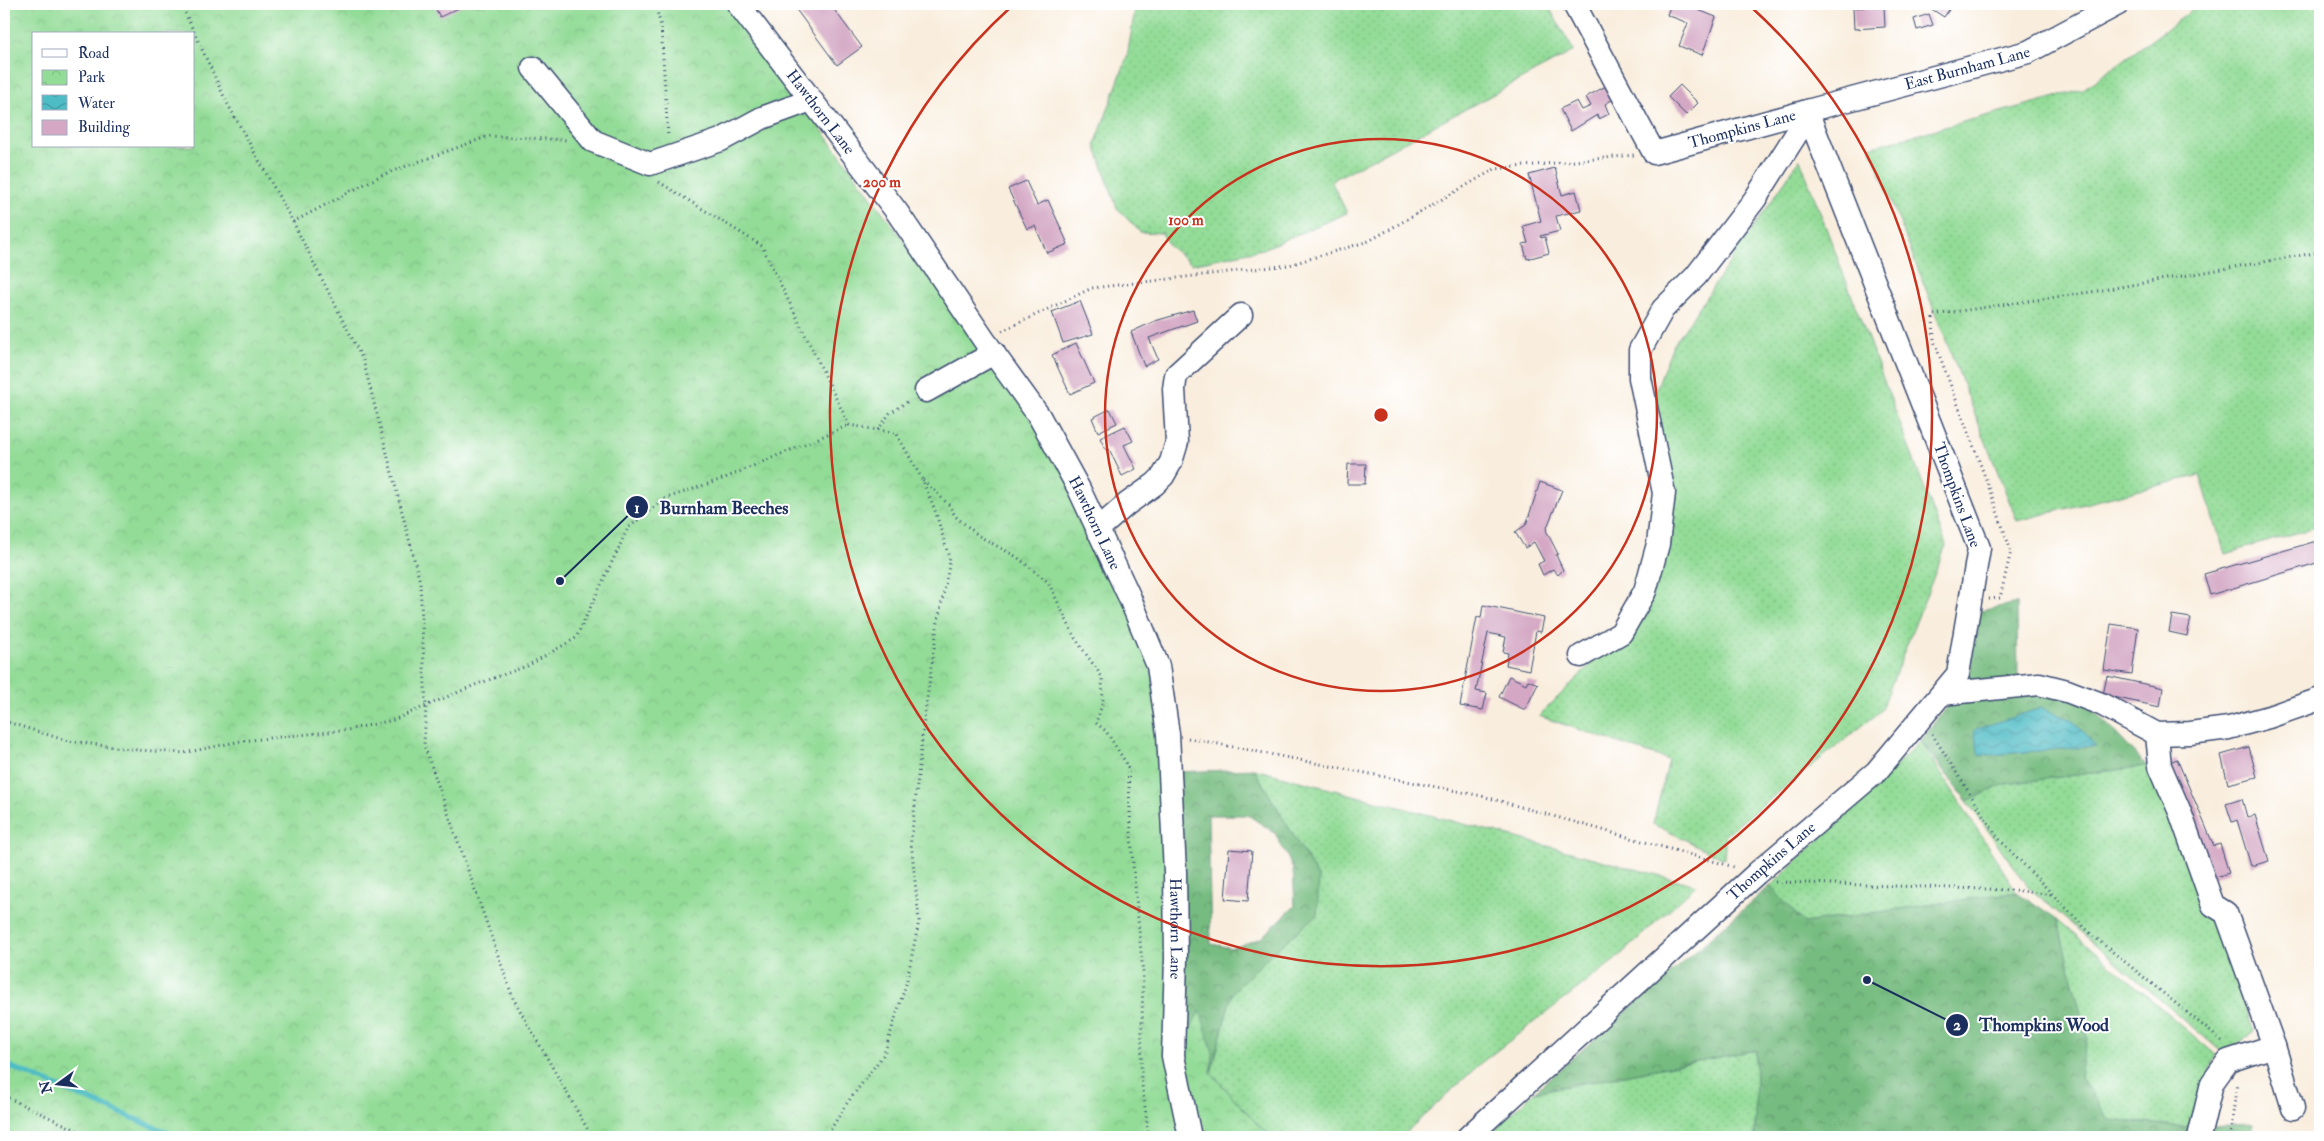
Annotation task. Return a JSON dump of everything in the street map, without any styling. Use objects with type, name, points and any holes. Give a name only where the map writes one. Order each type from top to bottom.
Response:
[{"type":"street","name":"Hawthorn Lane","points":[[738,4],[897,212],[1039,416],[1079,489],[1129,596],[1158,666],[1168,734],[1176,959],[1173,1056],[1190,1137]]},
{"type":"street","points":[[1574,4],[1654,153]]},
{"type":"street","name":"East Burnham Lane","points":[[1808,112],[2028,52],[2118,4]]},
{"type":"street","points":[[533,68],[594,141],[650,164],[721,140],[762,118],[811,100]]},
{"type":"street","points":[[1581,656],[1622,634],[1645,591],[1658,544],[1664,493],[1640,378],[1640,350],[1663,309],[1696,276],[1755,199],[1808,112]]},
{"type":"street","name":"Thompkins Lane","points":[[1468,1137],[1757,873],[1876,772],[1958,674],[1979,548],[1808,112],[1654,153]]},
{"type":"street","points":[[1097,530],[1163,476],[1175,452],[1177,442],[1174,389],[1176,374],[1241,315]]},
{"type":"street","points":[[926,391],[989,346]]},
{"type":"street","points":[[1942,694],[2038,684],[2067,690],[2101,704],[2157,734],[2190,733],[2229,728],[2269,717],[2320,699]]},
{"type":"street","points":[[2157,734],[2160,766],[2180,812],[2213,905],[2226,913],[2274,1046],[2293,1108]]},
{"type":"street","points":[[2199,1137],[2212,1083],[2228,1062],[2274,1046]]},
{"type":"path","points":[[181,4],[194,32]]},
{"type":"path","points":[[655,4],[661,26],[669,128],[664,185]]},
{"type":"path","points":[[195,34],[226,101],[293,222],[363,360],[420,582],[426,706],[424,745],[513,998],[592,1137]]},
{"type":"path","points":[[293,222],[382,175],[489,136],[594,141]]},
{"type":"path","points":[[989,346],[1092,288],[1290,265],[1369,241],[1496,169],[1654,153]]},
{"type":"path","points":[[656,180],[762,246],[850,425]]},
{"type":"path","points":[[1970,602],[2000,598],[2011,551],[1988,482],[1934,341],[1933,315],[2097,291],[2320,252]]},
{"type":"path","points":[[878,430],[890,413],[926,391]]},
{"type":"path","points":[[4,721],[68,741],[138,750],[184,753],[241,742],[347,730],[393,720],[474,685],[527,666],[576,638],[628,528],[664,499],[725,478],[850,425],[896,433],[922,479],[935,510],[950,561],[931,670],[910,841],[919,921],[906,984],[884,1054],[845,1106],[826,1137]]},
{"type":"path","points":[[922,479],[949,505],[955,516],[979,536],[1017,558],[1048,582],[1075,638],[1102,677],[1103,702],[1096,724],[1106,730],[1128,766],[1132,853],[1143,974],[1141,1076],[1149,1137]]},
{"type":"path","points":[[1922,718],[1998,838],[2092,935],[2241,1057],[2230,1137]]},
{"type":"path","points":[[1168,734],[1482,796],[1757,873]]},
{"type":"path","points":[[1778,884],[2013,890],[2053,895]]},
{"type":"path","points":[[4,1096],[91,1137]]},
{"type":"green space","points":[[4,4],[729,4],[926,271],[1053,450],[1146,642],[1157,695],[1182,1137],[4,1137]]},
{"type":"green space","points":[[1136,4],[1547,4],[1574,51],[1331,181],[1347,213],[1263,249],[1192,264],[1169,246],[1162,233],[1140,232],[1117,208],[1095,145],[1127,57]]},
{"type":"green space","points":[[2195,4],[2320,4],[2320,526],[2225,554],[2200,475],[2017,521],[1870,147],[2082,90],[2186,15]]},
{"type":"green space","points":[[1800,159],[1946,545],[1881,711],[1726,834],[1724,859],[1653,824],[1669,760],[1539,716],[1649,606],[1671,530],[1655,392],[1672,347]]},
{"type":"green space","points":[[2017,603],[2018,677],[2069,684],[2147,766],[2005,784],[1967,801],[1921,741],[1969,676],[1980,611]]},
{"type":"green space","points":[[1921,741],[2017,892],[1804,923],[1770,887]]},
{"type":"green space","points":[[2147,766],[2217,928],[2254,1032],[2224,1054],[2028,887],[1967,801],[2005,784]]},
{"type":"green space","points":[[1254,769],[1696,885],[1615,960],[1482,1062],[1401,1137],[1274,1137],[1260,1127],[1211,1073],[1232,993],[1271,954],[1319,879]]},
{"type":"green space","points":[[1254,769],[1319,879],[1317,915],[1271,954],[1232,993],[1211,1073],[1260,1127],[1274,1137],[1198,1137],[1178,989],[1178,772]],"holes":[[[1208,815],[1248,815],[1275,833],[1293,868],[1295,906],[1261,938],[1233,948],[1211,944]]]},
{"type":"green space","points":[[1770,886],[1804,923],[2017,892],[2057,919],[2087,1038],[2080,1076],[2109,1120],[2188,1127],[2252,1124],[2252,1137],[1755,1137],[1756,1050],[1534,1092]]},
{"type":"green space","points":[[2057,919],[2216,1055],[2188,1127],[2109,1120],[2080,1076],[2087,1038]]},
{"type":"green space","points":[[1200,1011],[1213,1053],[1211,1073],[1260,1127],[1274,1137],[1198,1137],[1179,1049]]},
{"type":"green space","points":[[1756,1050],[1755,1137],[1488,1137],[1534,1092]]},
{"type":"water","points":[[2041,708],[2072,720],[2096,746],[1979,756],[1974,730]]},
{"type":"building","points":[[433,4],[467,4],[440,17]]},
{"type":"building","points":[[792,4],[830,4],[862,47],[837,65]]},
{"type":"building","points":[[1671,4],[1683,4],[1716,17],[1702,55],[1679,46],[1688,23],[1667,15]]},
{"type":"building","points":[[1865,4],[1877,4],[1877,7],[1884,6],[1885,27],[1854,29],[1853,8],[1865,7]]},
{"type":"building","points":[[1933,4],[1953,4],[1944,17],[1930,8]]},
{"type":"building","points":[[1929,14],[1933,25],[1917,30],[1914,19]]},
{"type":"building","points":[[1608,85],[1615,98],[1605,104],[1609,114],[1599,119],[1597,115],[1571,131],[1560,109],[1577,101],[1582,110],[1591,106],[1586,97]]},
{"type":"building","points":[[1680,85],[1698,103],[1686,115],[1668,97]]},
{"type":"building","points":[[1555,168],[1562,195],[1576,191],[1581,210],[1556,216],[1560,231],[1540,236],[1541,238],[1545,237],[1549,253],[1527,259],[1523,244],[1528,243],[1523,226],[1541,221],[1529,175]]},
{"type":"building","points":[[1026,181],[1037,205],[1048,200],[1068,244],[1047,253],[1035,226],[1027,229],[1008,189]]},
{"type":"building","points":[[1080,301],[1093,334],[1063,343],[1052,312]]},
{"type":"building","points":[[1193,310],[1197,321],[1149,338],[1158,359],[1144,366],[1131,332],[1155,321]]},
{"type":"building","points":[[1076,343],[1094,383],[1070,394],[1052,355]]},
{"type":"building","points":[[1110,409],[1117,423],[1098,432],[1092,418]]},
{"type":"building","points":[[1125,426],[1133,441],[1124,445],[1136,469],[1122,476],[1109,449],[1106,450],[1100,438]]},
{"type":"building","points":[[1348,464],[1366,464],[1365,484],[1347,484]]},
{"type":"building","points":[[1540,482],[1562,490],[1546,530],[1558,554],[1556,555],[1563,570],[1558,575],[1553,569],[1543,575],[1538,564],[1544,561],[1534,542],[1525,548],[1515,532],[1526,525]]},
{"type":"building","points":[[2320,540],[2320,562],[2210,595],[2204,574]]},
{"type":"building","points":[[1483,605],[1544,618],[1541,632],[1536,631],[1529,670],[1506,665],[1508,653],[1503,652],[1506,637],[1488,633],[1476,691],[1487,693],[1483,710],[1460,706],[1477,617],[1481,618]]},
{"type":"building","points":[[2172,615],[2191,618],[2187,636],[2169,632]]},
{"type":"building","points":[[2111,624],[2138,628],[2132,674],[2104,670]]},
{"type":"building","points":[[1509,676],[1526,684],[1528,680],[1538,684],[1525,710],[1499,697]]},
{"type":"building","points":[[2107,676],[2163,688],[2160,707],[2103,695]]},
{"type":"building","points":[[2249,747],[2257,777],[2228,784],[2221,755]]},
{"type":"building","points":[[2177,759],[2214,846],[2220,844],[2229,873],[2212,878],[2166,764]]},
{"type":"building","points":[[2242,799],[2247,817],[2255,815],[2269,861],[2251,866],[2237,820],[2232,822],[2226,804]]},
{"type":"building","points":[[1229,849],[1252,851],[1248,901],[1225,899]]},
{"type":"waterway","points":[[4,1064],[178,1137]]},
{"type":"place","name":"Burnham Beeches","points":[[560,581]]},
{"type":"place","name":"Thompkins Wood","points":[[1867,980]]}]
